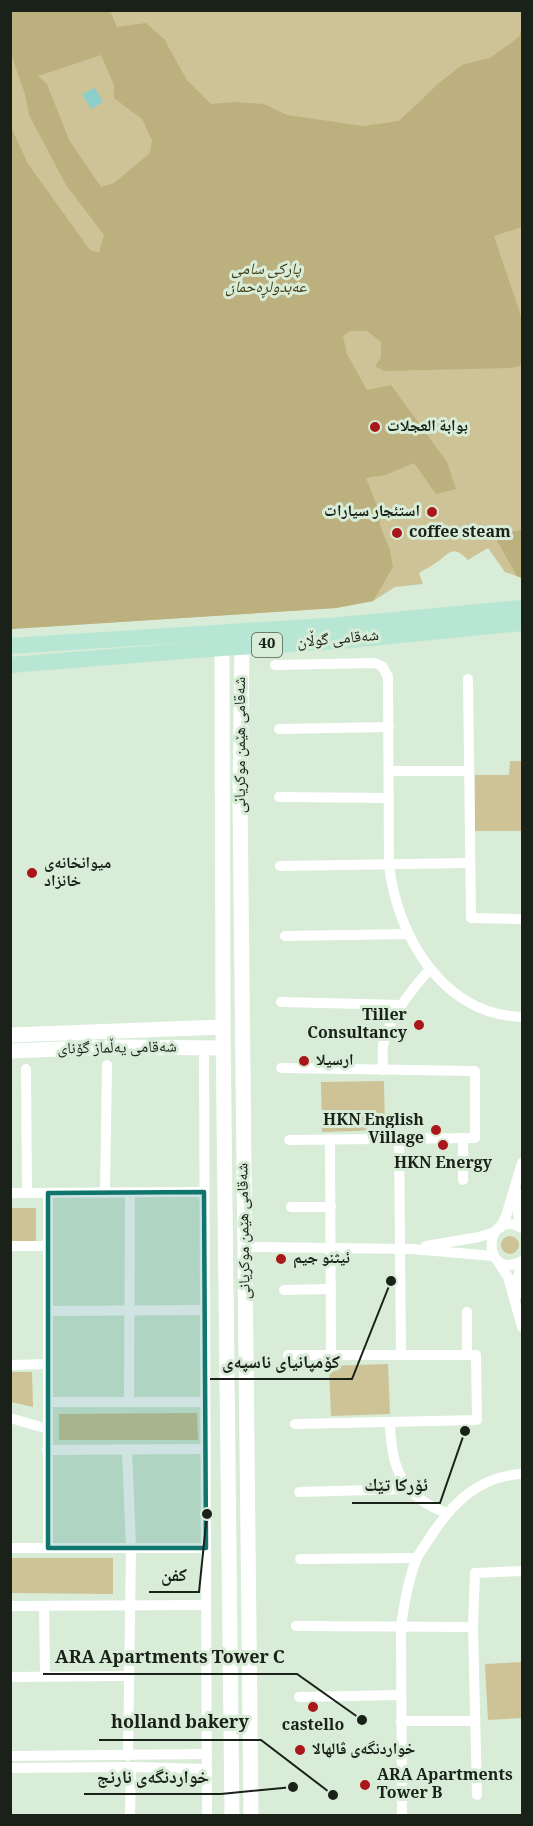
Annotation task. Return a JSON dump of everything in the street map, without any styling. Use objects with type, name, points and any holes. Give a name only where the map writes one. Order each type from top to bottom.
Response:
[{"type":"main road","name":"شەقامی گوڵان","points":[[10,646],[340,625],[522,608]]},
{"type":"main road","name":"شەقامی گوڵان","points":[[10,665],[341,641],[522,623]]},
{"type":"street","name":"شەقامی هێمن موکریانی","points":[[242,647],[240,817],[250,1815]]},
{"type":"street","name":"شەقامی هێمن موکریانی","points":[[222,648],[223,1048],[232,1815]]},
{"type":"street","points":[[275,665],[379,664],[385,669],[388,676],[389,865],[391,883],[408,934],[430,969],[463,998],[484,1011],[522,1017]]},
{"type":"street","points":[[468,679],[471,918],[522,918]]},
{"type":"street","points":[[279,729],[389,727]]},
{"type":"street","points":[[389,771],[468,771]]},
{"type":"street","points":[[279,797],[389,798]]},
{"type":"street","points":[[222,816],[240,817]]},
{"type":"street","points":[[280,866],[470,863]]},
{"type":"street","points":[[285,936],[408,934]]},
{"type":"street","points":[[383,1070],[383,1044],[401,1005],[430,969]]},
{"type":"street","points":[[281,1002],[401,1005]]},
{"type":"street","name":"شەقامی یەڵماز گۆنای","points":[[10,1035],[223,1027]]},
{"type":"street","name":"شەقامی یەڵماز گۆنای","points":[[10,1051],[112,1047],[223,1048]]},
{"type":"street","points":[[204,1058],[207,1815]]},
{"type":"street","points":[[105,1193],[106,1065]]},
{"type":"street","points":[[281,1068],[475,1071],[475,1138],[289,1140]]},
{"type":"street","points":[[26,1069],[27,1193]]},
{"type":"street","points":[[399,1138],[405,1249],[401,1355]]},
{"type":"street","points":[[463,1138],[463,1180]]},
{"type":"street","points":[[330,1139],[331,1355]]},
{"type":"street","points":[[522,1163],[506,1216],[490,1243],[495,1258],[508,1277],[522,1327]]},
{"type":"street","points":[[516,1185],[518,1214],[522,1227]]},
{"type":"street","points":[[10,1193],[204,1192]]},
{"type":"street","points":[[48,1193],[48,1548]]},
{"type":"street","points":[[129,1402],[130,1193]]},
{"type":"street","points":[[291,1207],[331,1207]]},
{"type":"street","points":[[405,1249],[479,1237],[510,1224],[522,1227]]},
{"type":"street","points":[[10,1246],[48,1246]]},
{"type":"street","points":[[245,1247],[405,1249],[495,1258],[510,1265],[522,1261]]},
{"type":"street","points":[[517,1310],[517,1281],[522,1261]]},
{"type":"street","points":[[284,1290],[331,1289]]},
{"type":"street","points":[[48,1311],[205,1310]]},
{"type":"street","points":[[467,1312],[467,1355]]},
{"type":"street","points":[[288,1355],[476,1355],[477,1420],[295,1424]]},
{"type":"street","points":[[10,1365],[48,1364]]},
{"type":"street","points":[[49,1402],[205,1402]]},
{"type":"street","points":[[10,1418],[48,1429]]},
{"type":"street","points":[[390,1423],[390,1444],[406,1489],[433,1508],[446,1513]]},
{"type":"street","points":[[47,1450],[206,1449]]},
{"type":"street","points":[[127,1450],[131,1548],[128,1676],[130,1815]]},
{"type":"street","points":[[402,1815],[401,1627],[405,1598],[417,1558],[446,1513],[473,1490],[495,1478],[522,1474]]},
{"type":"street","points":[[299,1492],[406,1489]]},
{"type":"street","points":[[229,1520],[247,1519]]},
{"type":"street","points":[[10,1548],[206,1548]]},
{"type":"street","points":[[300,1559],[417,1558]]},
{"type":"street","points":[[477,1796],[473,1627],[475,1573],[522,1572]]},
{"type":"street","points":[[10,1606],[206,1605]]},
{"type":"street","points":[[44,1606],[45,1676]]},
{"type":"street","points":[[296,1626],[473,1627]]},
{"type":"street","points":[[10,1677],[128,1676]]},
{"type":"street","points":[[299,1696],[400,1695]]},
{"type":"street","points":[[401,1721],[475,1721]]},
{"type":"street","points":[[10,1768],[129,1762],[207,1754]]},
{"type":"street","points":[[10,1756],[129,1762],[207,1769]]},
{"type":"highlighted area","points":[[204,1192],[206,1548],[48,1548],[48,1193]]},
{"type":"green space","name":"پارکی سامی عەبدولڕەحمان","points":[[11,10],[110,11],[117,27],[146,23],[164,39],[187,80],[211,104],[235,102],[264,104],[287,115],[363,126],[399,121],[439,83],[462,65],[490,58],[519,37],[522,29],[522,227],[494,236],[522,319],[522,365],[511,368],[384,371],[375,366],[381,358],[381,342],[367,331],[350,331],[343,336],[347,354],[367,390],[391,385],[447,462],[456,489],[436,494],[414,463],[385,475],[366,478],[380,514],[380,526],[390,550],[393,567],[373,601],[336,608],[11,629],[11,127],[28,164],[90,250],[99,253],[104,235],[66,185],[29,115],[25,94],[11,54]],"holes":[[[101,55],[114,85],[114,98],[142,119],[152,140],[150,153],[114,183],[101,187],[69,140],[47,84],[38,76]]]},
{"type":"green space","name":"پارکی سامی عەبدولڕەحمان","points":[[11,11],[522,11],[522,578],[505,572],[488,548],[468,560],[454,551],[419,573],[423,584],[395,587],[373,601],[336,608],[11,629]]},
{"type":"green space","points":[[522,530],[522,578],[517,576],[493,534]]},
{"type":"green space","points":[[510,761],[522,761],[522,831],[475,831],[475,775],[509,775]]},
{"type":"green space","points":[[384,1081],[385,1130],[322,1132],[321,1082]]},
{"type":"green space","points":[[10,1208],[36,1208],[36,1241],[11,1241]]},
{"type":"green space","points":[[510,1236],[516,1239],[519,1245],[516,1251],[510,1254],[504,1251],[501,1245],[504,1239]]},
{"type":"green space","points":[[388,1364],[390,1414],[331,1416],[329,1366]]},
{"type":"green space","points":[[11,1372],[32,1372],[33,1407],[11,1402]]},
{"type":"green space","points":[[197,1413],[198,1440],[59,1440],[59,1414]]},
{"type":"green space","points":[[11,1558],[113,1558],[113,1594],[11,1593]]},
{"type":"green space","points":[[522,1662],[522,1718],[488,1720],[485,1664]]},
{"type":"water","points":[[95,88],[103,102],[91,109],[82,94]]},
{"type":"place","name":"بوابة العجلات","points":[[375,427]]},
{"type":"place","name":"استئجار سيارات","points":[[432,512]]},
{"type":"place","name":"coffee steam","points":[[397,533]]},
{"type":"place","name":"میوانخانەی خانزاد","points":[[32,873]]},
{"type":"place","name":"Tiller Consultancy","points":[[419,1025]]},
{"type":"place","name":"ارسيلا","points":[[304,1061]]},
{"type":"place","name":"HKN English Village","points":[[436,1130]]},
{"type":"place","name":"HKN Energy","points":[[443,1145]]},
{"type":"place","name":"ئيثنو جيم","points":[[281,1259]]},
{"type":"place","name":"کۆمپانیای ناسپەی","points":[[391,1281]]},
{"type":"place","name":"ئۆركا تێك","points":[[465,1431]]},
{"type":"place","name":"كفن","points":[[207,1514]]},
{"type":"place","name":"castello","points":[[313,1707]]},
{"type":"place","name":"ARA Apartments Tower C","points":[[362,1720]]},
{"type":"place","name":"خواردنگەی ڤالهالا","points":[[300,1750]]},
{"type":"place","name":"ARA Apartments Tower B","points":[[365,1785]]},
{"type":"place","name":"خواردنگەی نارنج","points":[[293,1787]]},
{"type":"place","name":"holland bakery","points":[[333,1795]]}]
